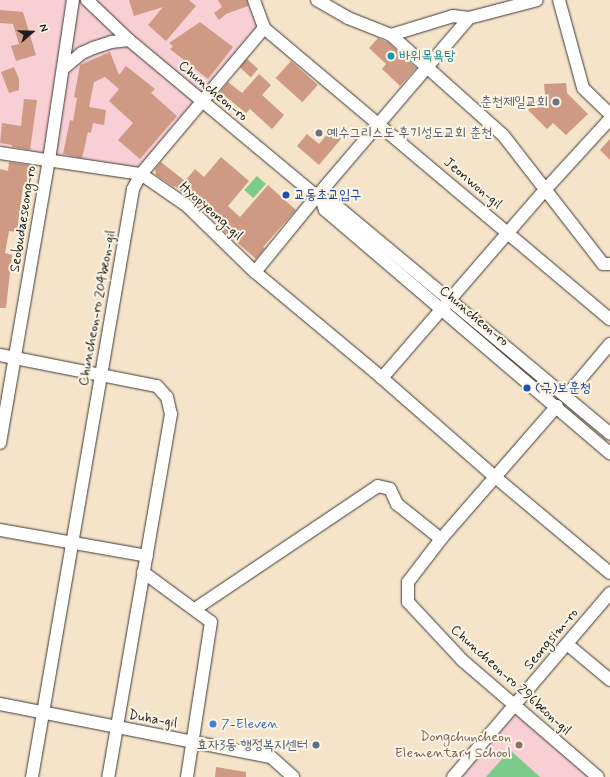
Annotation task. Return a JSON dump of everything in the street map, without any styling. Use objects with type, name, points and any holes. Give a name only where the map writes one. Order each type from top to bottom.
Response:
[{"type":"street","name":"Seobudaeseong-ro","points":[[0,443],[64,68],[73,0]]},
{"type":"street","name":"Chuncheon-ro","points":[[87,0],[129,40],[319,199],[332,202],[610,453]]},
{"type":"street","points":[[254,0],[264,28]]},
{"type":"street","points":[[317,0],[348,18],[391,35],[503,135],[603,264],[610,264]]},
{"type":"street","points":[[391,35],[453,16],[469,18],[537,0]]},
{"type":"street","points":[[559,0],[583,88],[610,114]]},
{"type":"street","points":[[255,272],[319,199],[379,123],[469,18]]},
{"type":"street","name":"Chuncheon-ro 204beon-gil","points":[[32,777],[71,541],[134,189],[141,174],[264,28]]},
{"type":"street","name":"Jeonwon-gil","points":[[264,28],[610,318]]},
{"type":"street","points":[[64,68],[77,57],[93,48],[111,42],[129,40]]},
{"type":"street","points":[[382,378],[446,306],[508,232],[610,119]]},
{"type":"street","name":"Hyopyeong-gil","points":[[0,153],[141,174],[186,205],[255,272],[382,378],[494,476],[610,573]]},
{"type":"street","name":"Chuncheon-ro","points":[[446,306],[566,396],[610,434]]},
{"type":"street","points":[[566,396],[610,344]]},
{"type":"street","points":[[0,355],[157,386],[167,396],[171,414],[108,777]]},
{"type":"street","points":[[195,609],[378,486],[390,489],[397,504],[441,539],[494,476],[557,406]]},
{"type":"street","points":[[0,530],[71,541],[147,556]]},
{"type":"street","name":"Chuncheon-ro 296beon-gil","points":[[441,539],[408,582],[408,602],[462,660],[598,777]]},
{"type":"street","points":[[143,572],[212,622],[186,777]]},
{"type":"street","name":"Seongsim-ro","points":[[453,777],[610,593]]},
{"type":"street","points":[[568,644],[610,680]]},
{"type":"street","name":"Duha-gil","points":[[0,704],[271,757],[293,777]]},
{"type":"shaded area","points":[[0,0],[250,0],[261,28],[141,170],[0,145]]},
{"type":"shaded area","name":"Dongchuncheon Elementary School","points":[[514,712],[588,777],[461,777]]},
{"type":"green space","points":[[257,176],[266,184],[253,198],[244,190]]},
{"type":"green space","points":[[510,750],[540,777],[486,777]]},
{"type":"building","points":[[129,0],[189,0],[196,6],[166,41],[148,25],[163,7],[134,16]]},
{"type":"building","points":[[218,0],[247,0],[248,6],[226,14],[219,20],[214,13],[222,7]]},
{"type":"building","points":[[0,10],[23,12],[36,55],[16,61],[11,46],[19,44],[13,24],[0,23]]},
{"type":"building","points":[[200,22],[233,47],[208,79],[170,49],[173,46],[169,43]]},
{"type":"building","name":"바위목욕탕","points":[[378,38],[389,43],[416,68],[400,86],[382,69],[386,64],[369,48]]},
{"type":"building","points":[[110,52],[119,75],[126,66],[155,89],[151,93],[177,116],[140,159],[118,140],[133,123],[109,101],[119,89],[105,77],[94,82],[89,107],[106,110],[104,125],[93,123],[91,133],[88,132],[82,158],[63,154],[70,120],[73,121],[77,98],[74,97],[80,65]]},
{"type":"building","points":[[247,59],[258,69],[251,77],[240,67]]},
{"type":"building","points":[[291,61],[318,85],[302,102],[276,78]]},
{"type":"building","points":[[14,67],[19,79],[19,90],[9,93],[1,72]]},
{"type":"building","points":[[259,74],[271,85],[262,95],[284,115],[272,129],[250,109],[246,113],[220,92],[228,82],[242,93]]},
{"type":"building","name":"춘천제일교회","points":[[566,83],[567,93],[588,114],[566,135],[553,123],[547,129],[528,110],[545,94],[544,84]]},
{"type":"building","points":[[24,99],[37,100],[30,150],[0,143],[2,123],[21,126]]},
{"type":"building","points":[[331,130],[341,139],[319,165],[297,146],[307,134],[319,144]]},
{"type":"building","points":[[610,139],[610,160],[600,150]]},
{"type":"building","points":[[221,157],[249,181],[228,206],[240,217],[268,185],[296,210],[263,247],[265,248],[256,259],[222,229],[223,227],[175,186],[174,187],[156,175],[155,169],[161,162],[185,181],[195,169],[204,177]]},
{"type":"building","points":[[9,162],[30,165],[26,187],[23,186],[17,232],[9,231],[5,253],[12,255],[6,308],[0,308],[0,169],[8,171]]},
{"type":"building","points":[[216,767],[246,772],[246,777],[215,777]]},
{"type":"place","name":"바위목욕탕","points":[[391,56]]},
{"type":"place","name":"춘천제일교회","points":[[556,102]]},
{"type":"place","name":"예수그리스도 후기성도교회 춘천","points":[[319,133]]},
{"type":"place","name":"교동초교입구","points":[[286,195]]},
{"type":"place","name":"(구)보훈청","points":[[527,388]]},
{"type":"place","name":"7-Eleven","points":[[213,724]]},
{"type":"place","name":"효자3동 행정복지센터","points":[[316,745]]},
{"type":"place","name":"Dongchuncheon Elementary School","points":[[519,745]]}]
